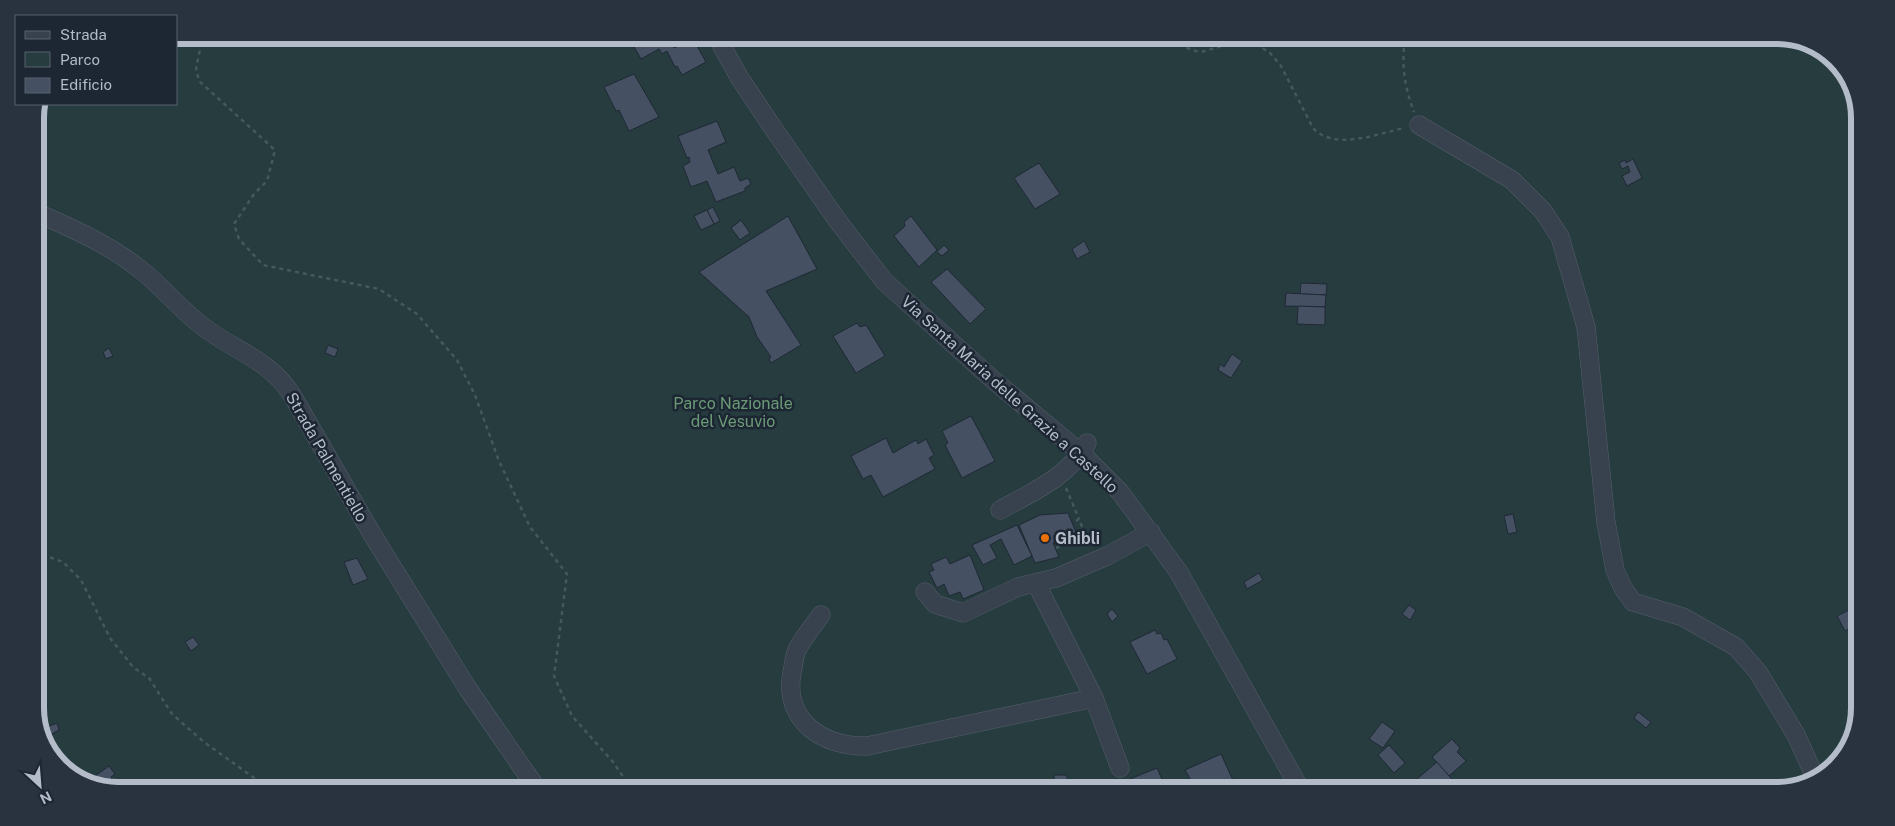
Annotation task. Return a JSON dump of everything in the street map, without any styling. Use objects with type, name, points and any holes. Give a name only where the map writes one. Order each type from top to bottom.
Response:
[{"type":"street","name":"Via Santa Maria delle Grazie a Castello","points":[[721,44],[739,77],[776,133],[837,220],[884,280],[984,372],[1084,449],[1120,492],[1151,532],[1183,579],[1296,782]]},
{"type":"street","points":[[1420,125],[1467,156],[1512,180],[1542,211],[1560,237],[1586,327],[1606,522],[1615,570],[1623,588],[1633,602],[1683,617],[1736,647],[1758,672],[1796,735],[1813,773]]},
{"type":"street","name":"Strada Palmentiello","points":[[44,216],[110,248],[143,272],[208,330],[254,357],[276,374],[292,395],[372,534],[468,689],[532,782]]},
{"type":"street","points":[[1000,510],[1042,487],[1060,474],[1084,449]]},
{"type":"street","points":[[924,592],[935,604],[963,613],[1018,587],[1056,578],[1107,556],[1151,532]]},
{"type":"street","points":[[1036,583],[1094,698],[1120,768]]},
{"type":"street","points":[[821,615],[796,651],[791,678],[792,701],[800,717],[811,731],[849,747],[894,741],[1094,698]]},
{"type":"path","points":[[201,44],[196,69],[198,81],[275,150],[268,181],[254,194],[234,224],[239,239],[263,265],[379,289],[417,314],[457,360],[475,395],[499,461],[530,527],[568,574],[554,676],[572,716],[613,762],[627,782]]},
{"type":"path","points":[[1181,44],[1190,50],[1201,52],[1229,44]]},
{"type":"path","points":[[1256,44],[1270,53],[1281,66],[1313,128],[1320,136],[1332,140],[1370,137],[1420,125],[1404,76],[1405,44]]},
{"type":"path","points":[[1056,548],[1085,534],[1060,474]]},
{"type":"path","points":[[1073,522],[1079,519]]},
{"type":"path","points":[[44,555],[63,562],[81,580],[110,638],[133,667],[149,678],[172,714],[204,742],[259,782]]},
{"type":"green space","name":"Parco Nazionale del Vesuvio","points":[[178,44],[1777,44],[1792,45],[1806,49],[1822,59],[1836,73],[1847,94],[1851,113],[1850,723],[1846,737],[1826,764],[1810,775],[1797,780],[1787,782],[118,782],[103,781],[89,777],[73,767],[56,749],[45,723],[45,105],[178,105]]},
{"type":"building","points":[[632,44],[673,44],[674,48],[682,44],[696,44],[706,62],[682,75],[677,66],[675,67],[667,51],[662,54],[659,49],[641,59]]},
{"type":"building","points":[[634,74],[659,117],[629,131],[619,110],[616,111],[604,87]]},
{"type":"building","points":[[717,121],[726,142],[708,150],[718,174],[734,167],[740,181],[748,178],[751,184],[745,188],[745,191],[716,202],[707,181],[691,187],[683,166],[690,162],[689,157],[687,158],[678,136]]},
{"type":"building","points":[[1633,159],[1642,178],[1627,186],[1622,176],[1630,172],[1628,166],[1622,169],[1619,163],[1625,160],[1626,163]]},
{"type":"building","points":[[1039,163],[1060,194],[1035,209],[1014,178]]},
{"type":"building","points":[[713,207],[720,221],[714,224],[707,210]]},
{"type":"building","points":[[707,210],[714,224],[701,230],[694,216]]},
{"type":"building","points":[[788,216],[817,269],[766,291],[801,345],[771,363],[769,359],[771,357],[757,337],[749,317],[699,272]]},
{"type":"building","points":[[911,216],[937,250],[919,267],[894,236],[905,226],[904,222]]},
{"type":"building","points":[[741,220],[750,233],[740,240],[731,228]]},
{"type":"building","points":[[1084,241],[1090,252],[1077,259],[1072,249]]},
{"type":"building","points":[[944,245],[949,250],[942,256],[937,252]]},
{"type":"building","points":[[947,269],[986,309],[970,324],[931,282]]},
{"type":"building","points":[[1301,283],[1327,284],[1326,295],[1300,294]]},
{"type":"building","points":[[1286,293],[1326,295],[1325,307],[1285,306]]},
{"type":"building","points":[[1298,306],[1325,307],[1325,325],[1297,324]]},
{"type":"building","points":[[857,323],[860,327],[866,325],[885,356],[856,373],[833,336]]},
{"type":"building","points":[[328,345],[338,349],[335,357],[325,353]]},
{"type":"building","points":[[109,348],[113,356],[106,359],[103,352]]},
{"type":"building","points":[[1232,354],[1242,361],[1231,378],[1218,370],[1220,364],[1224,367]]},
{"type":"building","points":[[971,416],[995,461],[962,478],[945,445],[948,443],[942,431]]},
{"type":"building","points":[[886,438],[893,453],[916,440],[918,444],[926,439],[934,455],[929,458],[935,469],[883,497],[871,475],[863,479],[851,456]]},
{"type":"building","name":"Ghibli","points":[[1068,513],[1076,532],[1053,543],[1059,557],[1035,563],[1019,525],[1040,515]]},
{"type":"building","points":[[1513,514],[1517,532],[1508,534],[1504,516]]},
{"type":"building","points":[[1017,525],[1032,556],[1014,565],[1001,539],[990,545],[997,558],[983,565],[972,545]]},
{"type":"building","points":[[970,555],[984,590],[963,599],[960,592],[949,596],[944,584],[937,588],[929,572],[934,570],[931,564],[946,557],[950,564]]},
{"type":"building","points":[[357,558],[368,579],[353,585],[344,562]]},
{"type":"building","points":[[1259,573],[1263,580],[1247,589],[1244,582]]},
{"type":"building","points":[[1409,605],[1416,610],[1410,620],[1402,614]]},
{"type":"building","points":[[1112,609],[1118,616],[1112,622],[1107,614]]},
{"type":"building","points":[[1851,609],[1851,627],[1845,631],[1837,616]]},
{"type":"building","points":[[1155,630],[1157,634],[1161,633],[1164,640],[1167,639],[1177,659],[1147,674],[1130,642]]},
{"type":"building","points":[[193,637],[199,645],[191,651],[185,642]]},
{"type":"building","points":[[1638,712],[1651,722],[1646,728],[1634,718]]},
{"type":"building","points":[[1382,722],[1395,731],[1383,748],[1369,739]]},
{"type":"building","points":[[57,723],[59,730],[49,736],[46,727]]},
{"type":"building","points":[[1452,739],[1460,748],[1457,752],[1466,761],[1449,776],[1432,757]]},
{"type":"building","points":[[1389,745],[1405,763],[1394,773],[1378,755]]},
{"type":"building","points":[[1221,754],[1234,782],[1192,782],[1185,770]]},
{"type":"building","points":[[1437,762],[1454,782],[1419,782],[1417,779]]},
{"type":"building","points":[[109,766],[115,774],[108,781],[97,779],[95,776]]},
{"type":"building","points":[[1157,768],[1163,782],[1131,782],[1130,779]]},
{"type":"building","points":[[1054,775],[1067,775],[1067,781],[1054,781]]},
{"type":"place","name":"Ghibli","points":[[1045,538]]}]
